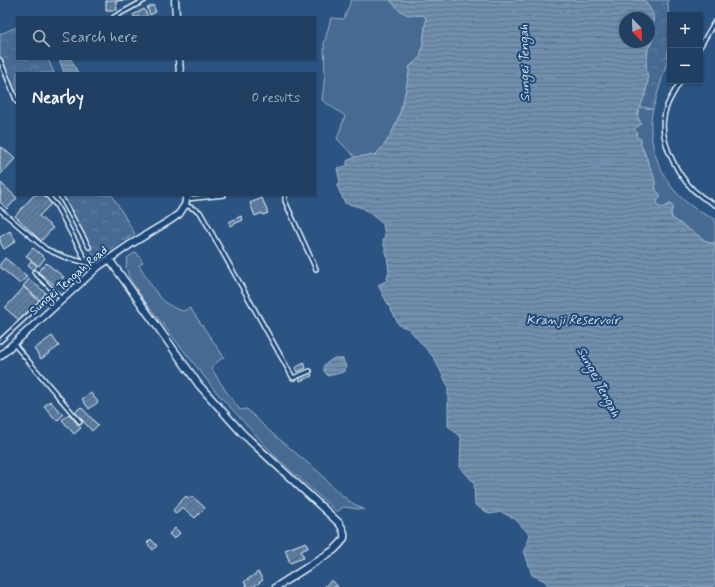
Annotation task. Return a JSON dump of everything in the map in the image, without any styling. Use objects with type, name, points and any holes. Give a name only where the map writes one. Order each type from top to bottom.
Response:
[{"type":"street","points":[[175,0],[176,16]]},
{"type":"street","points":[[179,60],[180,72]]},
{"type":"street","name":"Sungei Tengah Road","points":[[0,356],[99,266],[179,214],[186,199]]},
{"type":"street","points":[[109,259],[200,385],[242,433],[339,523],[342,528],[344,538],[342,543],[334,550],[276,587]]},
{"type":"lane","points":[[116,16],[144,0]]},
{"type":"lane","points":[[703,42],[715,21]]},
{"type":"lane","points":[[0,60],[16,100]]},
{"type":"lane","points":[[679,84],[669,101],[664,117],[664,132],[667,147],[683,178],[701,197],[715,204]]},
{"type":"lane","points":[[48,196],[59,210],[87,263]]},
{"type":"lane","points":[[61,196],[89,247]]},
{"type":"lane","points":[[186,199],[214,196]]},
{"type":"lane","points":[[285,196],[285,201],[316,269]]},
{"type":"lane","points":[[186,199],[200,212],[293,378],[310,371]]},
{"type":"lane","points":[[0,210],[46,250],[64,257],[99,266]]},
{"type":"lane","points":[[34,272],[63,300]]},
{"type":"lane","points":[[0,341],[54,291]]},
{"type":"lane","points":[[14,344],[80,422]]},
{"type":"green space","points":[[351,0],[390,0],[399,10],[423,15],[426,18],[420,58],[410,66],[402,105],[392,132],[384,145],[375,155],[355,157],[337,139],[345,116],[322,100],[325,75],[324,44],[331,18],[344,19]]},
{"type":"green space","points":[[643,0],[668,0],[667,62],[653,109],[640,107],[645,95],[648,81],[646,67],[648,49],[655,48],[655,12],[649,12],[648,5]]},
{"type":"green space","points":[[16,27],[16,60],[48,60],[54,72],[16,72],[16,100],[0,60],[0,34]]},
{"type":"green space","points":[[640,107],[653,109],[651,119],[652,141],[658,163],[663,173],[683,200],[698,211],[715,219],[715,243],[709,243],[672,218],[671,203],[665,208],[658,207],[657,201],[661,196],[656,190],[654,177],[643,149],[636,137],[634,129],[641,124],[637,117]]},
{"type":"green space","points":[[61,196],[113,196],[135,234],[123,241],[97,261]]},
{"type":"green space","points":[[136,252],[143,262],[139,265],[152,287],[162,299],[175,308],[183,311],[190,308],[224,357],[217,362],[212,369],[240,410],[247,409],[267,429],[321,474],[341,495],[365,510],[343,507],[337,512],[277,458],[218,394],[143,299],[129,277],[126,267],[127,258]]},
{"type":"water","name":"Kranji Reservoir","points":[[390,0],[643,0],[652,12],[619,12],[619,48],[648,48],[646,67],[648,81],[645,95],[637,115],[641,124],[634,129],[637,133],[636,137],[641,139],[641,145],[654,177],[656,190],[661,196],[657,201],[658,207],[665,207],[671,203],[673,208],[670,213],[672,218],[709,243],[715,243],[715,587],[549,587],[545,581],[532,575],[524,550],[530,535],[515,519],[501,512],[490,514],[475,505],[474,483],[460,467],[461,437],[448,426],[448,386],[434,358],[409,329],[399,325],[378,285],[386,281],[389,272],[387,255],[383,242],[385,235],[383,224],[363,208],[345,203],[337,186],[340,182],[337,168],[347,166],[347,161],[355,157],[375,155],[386,143],[396,124],[405,95],[410,66],[420,58],[426,18],[423,15],[408,15],[401,11]]},
{"type":"water","points":[[59,60],[72,60],[78,72],[64,72]]},
{"type":"water","points":[[334,358],[343,359],[346,367],[344,372],[328,376],[324,371],[324,365]]},
{"type":"building","points":[[129,0],[116,1],[117,10],[106,10],[106,1]]},
{"type":"building","points":[[153,5],[156,12],[150,15],[147,8]]},
{"type":"building","points":[[144,9],[148,16],[134,16]]},
{"type":"building","points":[[2,147],[15,159],[0,175],[0,149]]},
{"type":"building","points":[[1,183],[17,198],[7,209],[0,202]]},
{"type":"building","points":[[33,196],[44,196],[52,203],[39,216],[53,228],[41,241],[15,216]]},
{"type":"building","points":[[262,198],[268,213],[263,215],[262,213],[255,216],[250,203]]},
{"type":"building","points":[[241,216],[243,220],[230,226],[229,222]]},
{"type":"building","points":[[10,231],[16,241],[4,249],[0,242],[0,237]]},
{"type":"building","points":[[33,248],[45,258],[39,266],[26,256]]},
{"type":"building","points":[[5,258],[27,276],[20,284],[0,267],[0,264]]},
{"type":"building","points":[[31,261],[37,266],[34,270],[28,265]]},
{"type":"building","points":[[46,263],[64,277],[56,286],[38,272]]},
{"type":"building","points":[[29,279],[46,293],[40,300],[23,286]]},
{"type":"building","points":[[24,287],[40,302],[21,322],[5,308]]},
{"type":"building","points":[[52,336],[59,346],[41,359],[34,349]]},
{"type":"building","points":[[304,363],[306,368],[297,372],[295,368]]},
{"type":"building","points":[[310,372],[312,376],[300,381],[299,377]]},
{"type":"building","points":[[91,393],[98,402],[89,409],[82,399]]},
{"type":"building","points":[[50,401],[63,415],[57,421],[44,406]]},
{"type":"building","points":[[81,407],[98,425],[92,431],[75,412]]},
{"type":"building","points":[[69,414],[81,428],[74,434],[62,420]]},
{"type":"building","points":[[186,496],[189,499],[192,496],[205,508],[195,518],[182,507],[176,514],[173,510]]},
{"type":"building","points":[[175,528],[180,533],[174,539],[169,534]]},
{"type":"building","points":[[151,539],[157,546],[153,550],[147,543]]},
{"type":"building","points":[[306,542],[308,548],[301,551],[304,558],[290,563],[285,550]]},
{"type":"building","points":[[258,572],[263,580],[253,587],[247,587],[244,582]]},
{"type":"building","points":[[332,580],[338,587],[324,587]]},
{"type":"water label","name":"Sungei Tengah","points":[[525,63]]},
{"type":"water label","name":"Sungei Tengah","points":[[598,382]]}]
